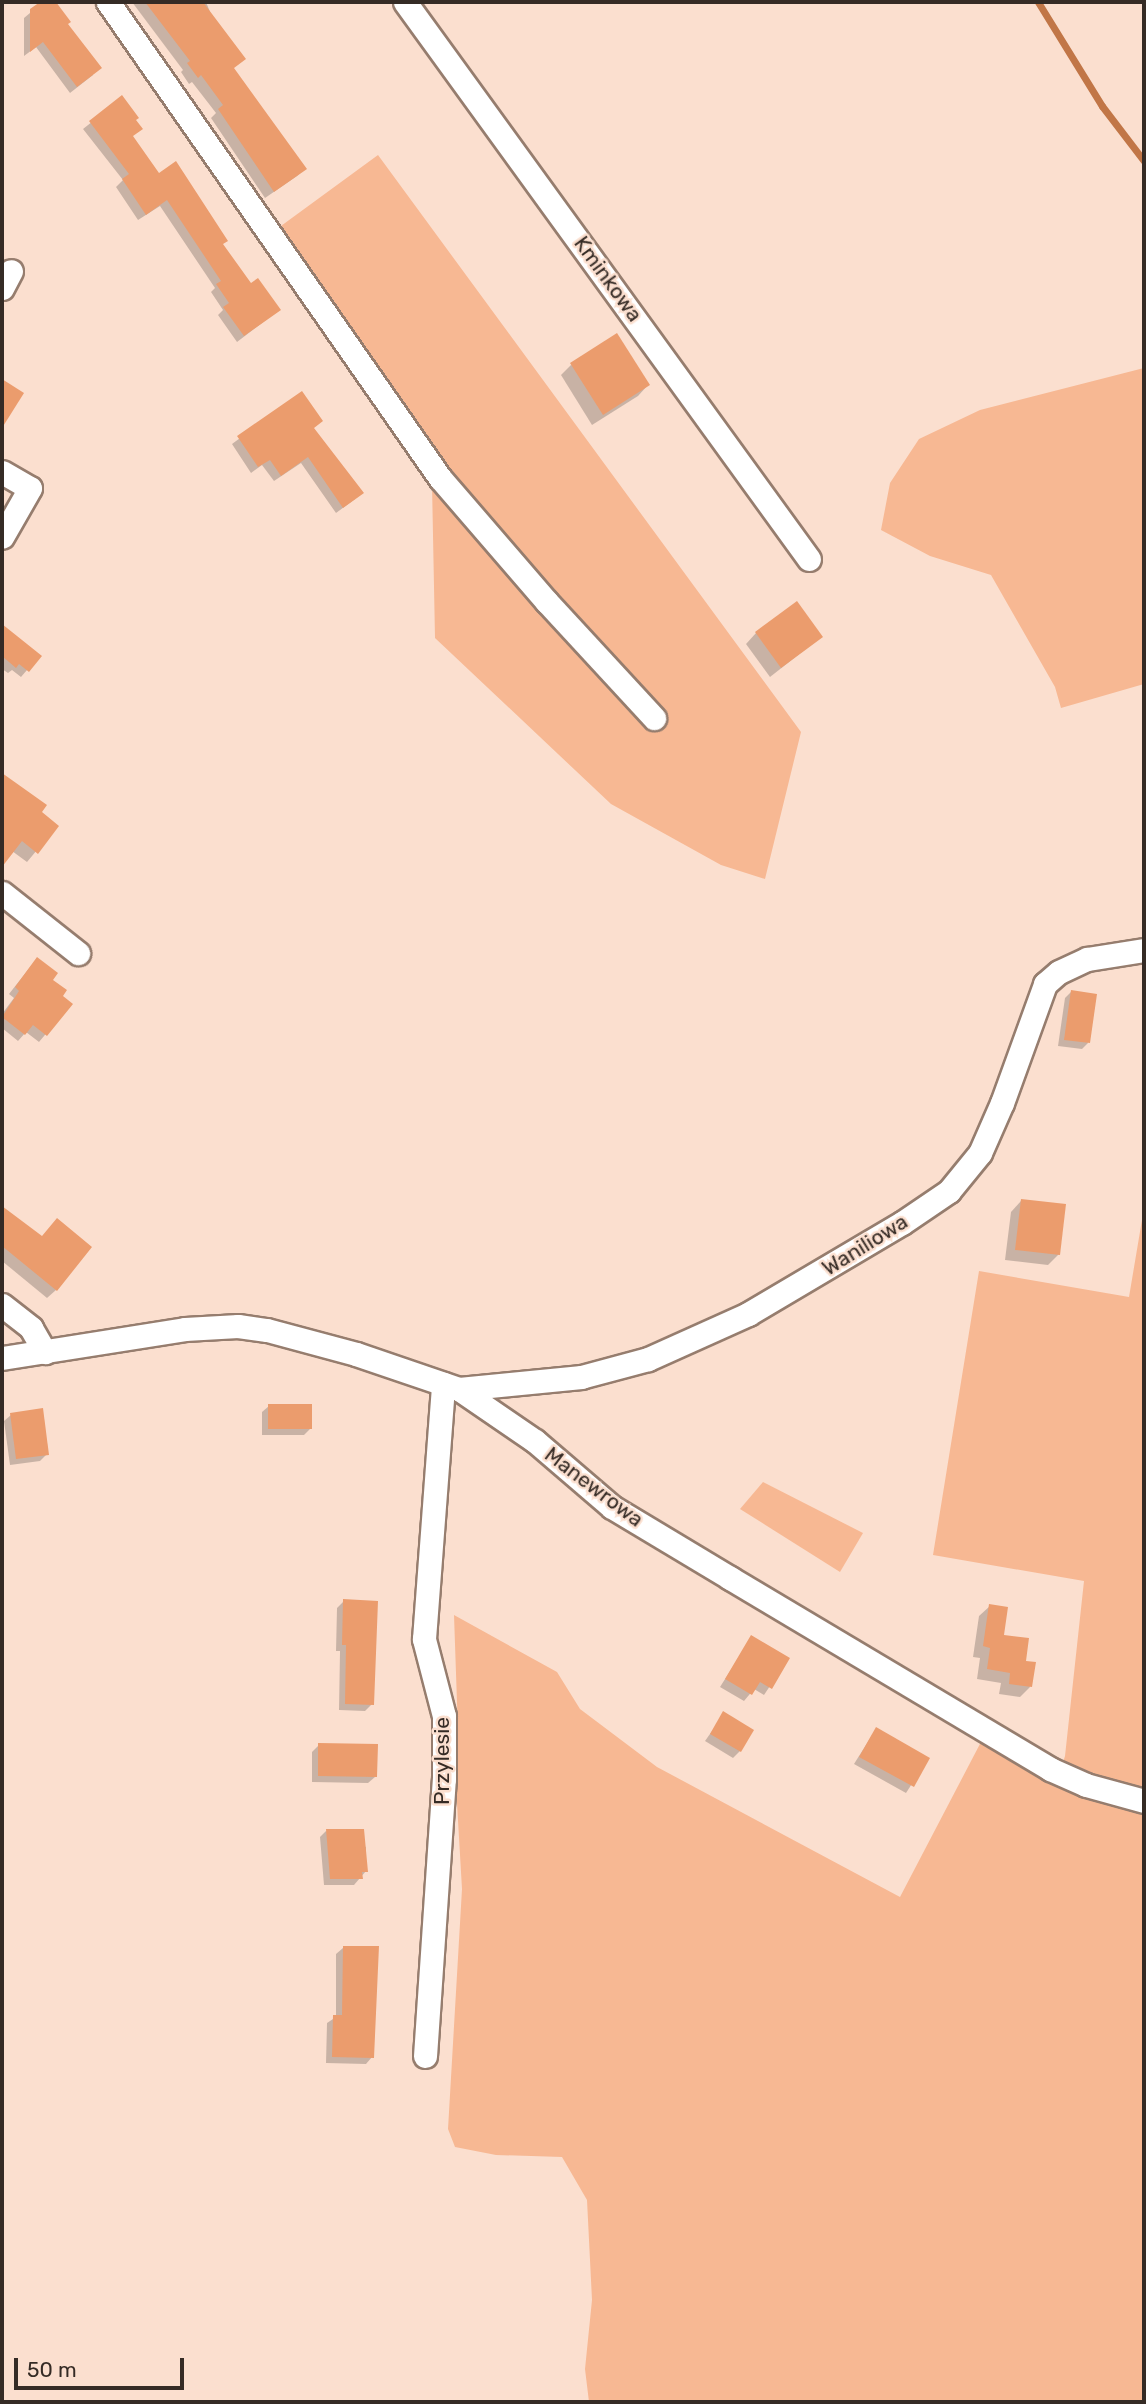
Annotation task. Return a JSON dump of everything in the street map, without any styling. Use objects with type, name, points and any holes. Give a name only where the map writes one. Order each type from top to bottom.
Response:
[{"type":"street","points":[[108,2],[440,478],[547,602],[654,719]]},
{"type":"street","name":"Kminkowa","points":[[405,2],[809,559]]},
{"type":"street","points":[[2,472],[30,488],[2,537]]},
{"type":"street","points":[[2,893],[78,953]]},
{"type":"street","name":"Waniliowa","points":[[451,1387],[581,1377],[648,1359],[748,1314],[893,1230],[949,1191],[966,1174],[980,1153],[1045,985],[1059,972],[1087,959],[1144,950]]},
{"type":"street","points":[[2,1305],[31,1328],[45,1352]]},
{"type":"street","name":"Manewrowa","points":[[2,1358],[185,1329],[238,1326],[267,1330],[356,1354],[451,1387],[535,1441],[612,1507],[730,1578],[1050,1769],[1086,1784],[1144,1801]]},
{"type":"street","name":"Przylesie","points":[[425,2056],[444,1766],[444,1716],[424,1639],[451,1387]]},
{"type":"shaded area","points":[[378,155],[801,732],[765,879],[721,865],[611,804],[435,638],[432,484],[270,234]]},
{"type":"shaded area","points":[[1144,368],[1144,684],[1061,708],[1055,687],[991,575],[930,556],[881,530],[890,483],[919,439],[980,410]]},
{"type":"shaded area","points":[[1144,1208],[1144,2402],[589,2402],[585,2369],[592,2300],[587,2200],[562,2157],[496,2155],[455,2147],[448,2129],[462,1889],[455,1769],[458,1732],[454,1615],[557,1672],[580,1709],[657,1767],[900,1897],[981,1742],[1056,1785],[1065,1756],[1084,1581],[933,1555],[979,1271],[1129,1297]]},
{"type":"shaded area","points":[[763,1482],[863,1533],[840,1572],[740,1509]]},
{"type":"building","points":[[40,2],[56,2],[71,22],[68,24],[102,68],[77,87],[43,42],[30,52],[30,9]]},
{"type":"building","points":[[145,2],[203,2],[246,59],[234,68],[307,169],[274,192],[218,109],[223,105],[201,75],[198,78],[187,63],[190,61]]},
{"type":"building","points":[[122,95],[139,118],[136,120],[143,129],[133,136],[159,173],[176,161],[228,241],[223,244],[251,283],[258,278],[281,310],[244,336],[223,307],[229,303],[216,284],[221,281],[167,200],[146,215],[122,179],[129,174],[89,121]]},
{"type":"building","points":[[617,333],[650,385],[603,415],[570,363]]},
{"type":"building","points":[[2,379],[24,393],[2,428]]},
{"type":"building","points":[[302,391],[323,421],[314,428],[364,493],[343,508],[308,457],[281,476],[270,460],[258,467],[237,436]]},
{"type":"building","points":[[797,601],[823,637],[781,668],[755,632]]},
{"type":"building","points":[[2,624],[42,656],[29,672],[19,664],[16,668],[2,656]]},
{"type":"building","points":[[2,773],[47,805],[42,812],[59,826],[38,854],[22,841],[2,867]]},
{"type":"building","points":[[37,957],[58,973],[53,980],[67,990],[63,996],[73,1004],[47,1036],[33,1025],[25,1035],[2,1017],[19,991],[15,987]]},
{"type":"building","points":[[1071,990],[1097,994],[1090,1043],[1064,1040]]},
{"type":"building","points":[[1021,1199],[1066,1204],[1060,1255],[1015,1250]]},
{"type":"building","points":[[2,1206],[42,1236],[57,1218],[92,1247],[57,1291],[2,1246]]},
{"type":"building","points":[[268,1404],[312,1404],[312,1429],[268,1429]]},
{"type":"building","points":[[43,1408],[49,1455],[16,1459],[10,1413]]},
{"type":"building","points":[[343,1599],[378,1601],[374,1705],[345,1704],[346,1645],[342,1645]]},
{"type":"building","points":[[989,1604],[1008,1607],[1004,1635],[1029,1638],[1026,1661],[1036,1662],[1032,1687],[1009,1684],[1010,1673],[987,1669],[990,1648],[983,1646]]},
{"type":"building","points":[[751,1635],[790,1658],[772,1689],[760,1682],[752,1695],[725,1679]]},
{"type":"building","points":[[723,1711],[754,1730],[741,1752],[710,1734]]},
{"type":"building","points":[[876,1727],[930,1758],[914,1787],[859,1757]]},
{"type":"building","points":[[318,1743],[378,1744],[377,1777],[318,1776]]},
{"type":"building","points":[[326,1829],[364,1829],[368,1872],[362,1872],[363,1879],[330,1879]]},
{"type":"building","points":[[343,1946],[379,1946],[374,2058],[332,2057],[333,2015],[342,2015]]},
{"type":"waterway","points":[[1038,2],[1102,106],[1144,161]]}]
